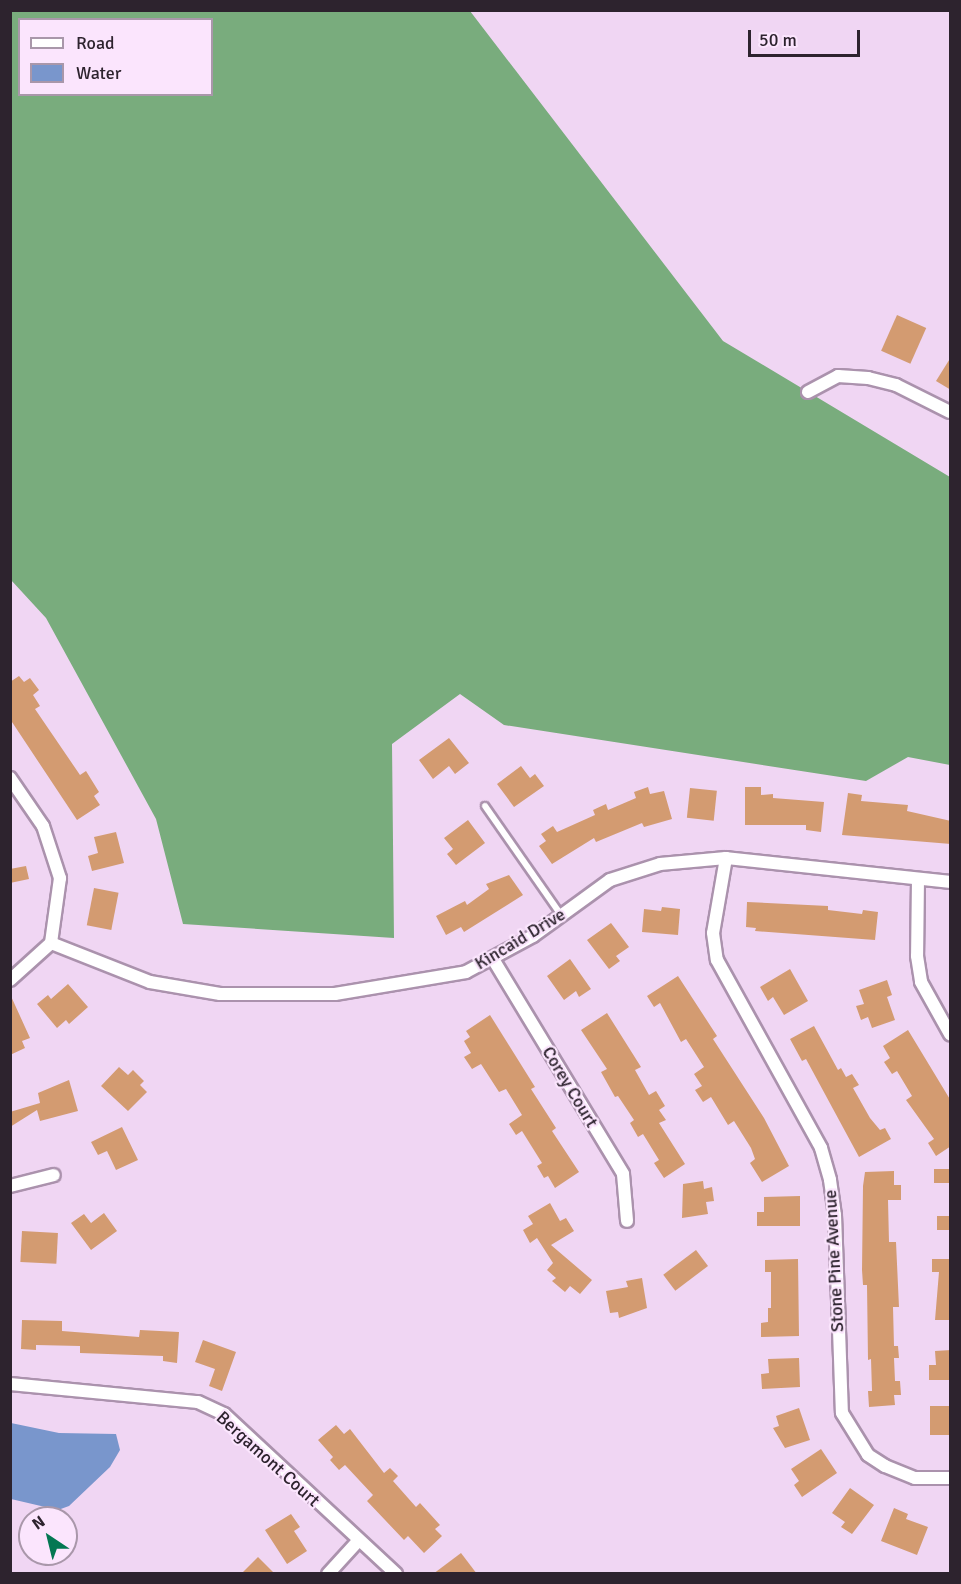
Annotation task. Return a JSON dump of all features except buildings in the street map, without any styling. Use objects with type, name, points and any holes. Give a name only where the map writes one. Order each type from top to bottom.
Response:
[{"type":"street","points":[[808,393],[838,376],[868,378],[896,385],[951,412]]},
{"type":"street","points":[[10,778],[43,826],[54,851],[60,878],[51,943],[10,980]]},
{"type":"street","name":"Kincaid Drive","points":[[51,943],[150,982],[220,994],[335,994],[466,972],[493,959],[610,880],[660,864],[726,858],[951,882]]},
{"type":"street","name":"Stone Pine Avenue","points":[[726,858],[713,933],[717,960],[821,1148],[830,1180],[835,1215],[842,1413],[868,1455],[885,1466],[915,1478],[951,1478]]},
{"type":"street","points":[[918,879],[917,956],[921,982],[951,1035]]},
{"type":"street","name":"Corey Court","points":[[493,959],[623,1174],[627,1221]]},
{"type":"street","points":[[10,1186],[54,1175]]},
{"type":"street","name":"Bergamont Court","points":[[10,1384],[198,1402],[224,1414],[396,1574]]},
{"type":"street","points":[[328,1574],[358,1541]]},
{"type":"lane","points":[[485,806],[561,915]]},
{"type":"green space","points":[[11,11],[470,11],[723,341],[950,477],[950,765],[908,757],[866,781],[504,725],[460,694],[392,744],[394,938],[183,924],[156,819],[46,618],[11,580]]},
{"type":"water","points":[[11,1423],[59,1433],[116,1434],[120,1450],[110,1467],[69,1506],[41,1506],[11,1499]]}]
